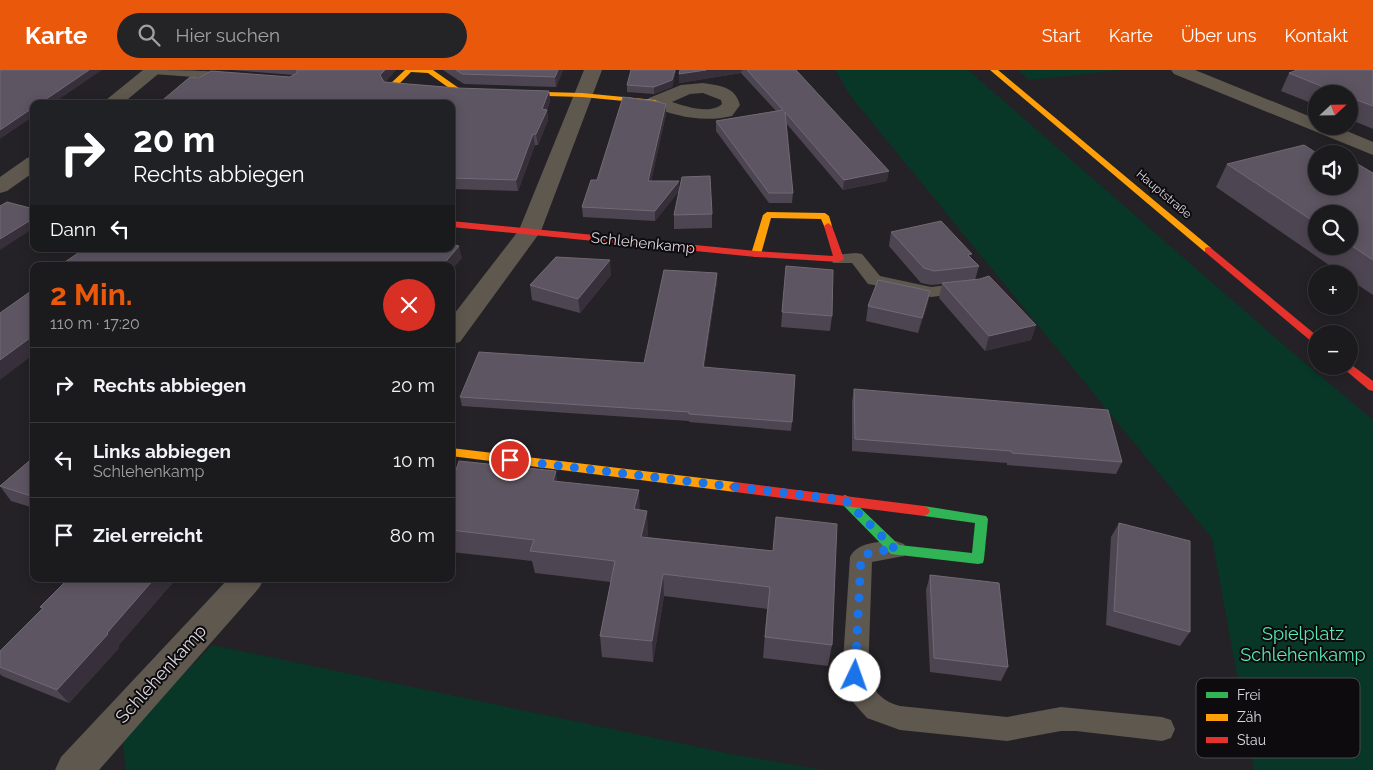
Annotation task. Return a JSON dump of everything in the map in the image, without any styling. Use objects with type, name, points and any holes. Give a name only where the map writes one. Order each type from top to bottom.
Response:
[{"type":"street","points":[[115,100],[153,70]]},
{"type":"street","points":[[409,70],[430,71],[464,91],[431,89],[393,86],[409,70]]},
{"type":"street","points":[[455,331],[530,231],[593,70]]},
{"type":"street","name":"Hauptstraße","points":[[994,70],[1308,333]]},
{"type":"street","points":[[1180,70],[1308,122]]},
{"type":"street","points":[[497,92],[582,95],[655,102]]},
{"type":"street","points":[[1339,135],[1373,149]]},
{"type":"street","points":[[3,182],[30,165]]},
{"type":"street","points":[[3,182],[30,183]]},
{"type":"street","points":[[756,254],[767,215],[825,216],[839,259]]},
{"type":"street","name":"Schlehenkamp","points":[[455,224],[756,254],[839,259]]},
{"type":"street","points":[[1358,374],[1373,387]]},
{"type":"street","points":[[455,452],[845,500],[982,519],[978,559],[896,550],[845,500]]},
{"type":"street","name":"Schlehenkamp","points":[[74,770],[245,582]]},
{"type":"lane","points":[[153,70],[250,77]]},
{"type":"lane","points":[[839,259],[856,258],[874,280],[931,292],[976,287]]},
{"type":"lane","points":[[896,550],[874,551],[861,557],[855,676],[858,689],[874,708],[884,715],[1007,729],[1069,719],[1162,729]]},
{"type":"green space","name":"Spielplatz Schlehenkamp","points":[[836,70],[968,70],[1308,366],[1308,375],[1319,375],[1373,420],[1373,770],[1254,770],[1252,758],[1360,758],[1360,678],[1237,678],[1212,538],[849,94]]},
{"type":"green space","points":[[1018,70],[1123,70],[1029,80]]},
{"type":"green space","points":[[212,645],[731,754],[823,770],[126,770],[122,736]]},
{"type":"building","points":[[0,70],[89,70],[45,100],[30,100],[30,110],[0,130]]},
{"type":"building","points":[[297,70],[385,70],[380,75],[384,82],[457,88],[549,91],[542,109],[547,110],[536,134],[533,134],[516,180],[455,178],[455,100],[163,100],[190,77],[199,78],[211,71],[290,77],[297,73]]},
{"type":"building","points":[[456,70],[558,70],[555,77],[462,74]]},
{"type":"building","points":[[631,70],[675,70],[672,80],[654,87],[627,85]]},
{"type":"building","points":[[680,70],[706,70],[679,74]]},
{"type":"building","points":[[747,70],[796,70],[889,171],[844,180],[785,112],[793,193],[769,193],[716,121],[783,110]]},
{"type":"building","points":[[1297,70],[1373,70],[1373,106],[1358,100],[1358,85],[1319,85],[1289,73]]},
{"type":"building","points":[[623,97],[666,104],[648,181],[679,181],[655,211],[582,207],[591,180],[597,180]]},
{"type":"building","points":[[1304,145],[1308,148],[1308,195],[1358,195],[1358,164],[1373,173],[1373,260],[1358,250],[1358,205],[1308,205],[1308,218],[1227,164]]},
{"type":"building","points":[[710,176],[712,214],[674,215],[682,177]]},
{"type":"building","points":[[7,202],[30,208],[30,220],[0,239],[0,206]]},
{"type":"building","points":[[941,221],[972,254],[968,255],[979,266],[934,271],[924,268],[891,232]]},
{"type":"building","points":[[80,252],[454,252],[445,262],[65,262]]},
{"type":"building","points":[[556,257],[610,260],[578,299],[530,285]]},
{"type":"building","points":[[786,266],[833,270],[832,316],[782,312]]},
{"type":"building","points":[[664,270],[717,273],[703,367],[795,375],[792,422],[689,414],[689,412],[460,397],[479,352],[644,363]]},
{"type":"building","points":[[989,276],[1036,325],[989,336],[942,283],[980,279]]},
{"type":"building","points":[[878,280],[930,291],[922,318],[868,306]]},
{"type":"building","points":[[30,292],[30,338],[0,360],[0,313]]},
{"type":"building","points":[[854,389],[1108,410],[1122,462],[855,439]]},
{"type":"building","points":[[30,460],[30,496],[0,486]]},
{"type":"building","points":[[459,461],[556,471],[553,481],[639,490],[634,509],[647,511],[641,537],[773,551],[776,517],[837,524],[832,645],[765,637],[770,587],[663,574],[652,641],[600,636],[615,561],[530,551],[534,540],[455,530],[456,470]]},
{"type":"building","points":[[1119,523],[1190,541],[1190,632],[1114,611]]},
{"type":"building","points":[[930,575],[999,583],[1008,667],[934,658]]},
{"type":"building","points":[[65,582],[151,582],[108,634],[57,690],[0,667],[0,651],[43,608],[40,607]]},
{"type":"traffic: fast","points":[[845,500],[896,550],[978,559],[982,519],[924,511]]},
{"type":"traffic: slow","points":[[426,88],[393,86],[409,70],[430,71],[459,91]]},
{"type":"traffic: slow","points":[[994,70],[1208,250]]},
{"type":"traffic: slow","points":[[512,93],[582,95],[655,102]]},
{"type":"traffic: slow","points":[[756,254],[767,215],[825,216],[828,226]]},
{"type":"traffic: slow","points":[[455,452],[735,487]]},
{"type":"traffic: jam","points":[[455,224],[756,254],[839,259],[828,226]]},
{"type":"traffic: jam","points":[[1208,250],[1308,333]]},
{"type":"traffic: jam","points":[[1358,374],[1373,387]]},
{"type":"traffic: jam","points":[[735,487],[924,511]]},
{"type":"route","points":[[510,460],[845,500],[896,550],[874,551],[866,553],[861,557],[855,676]]}]
